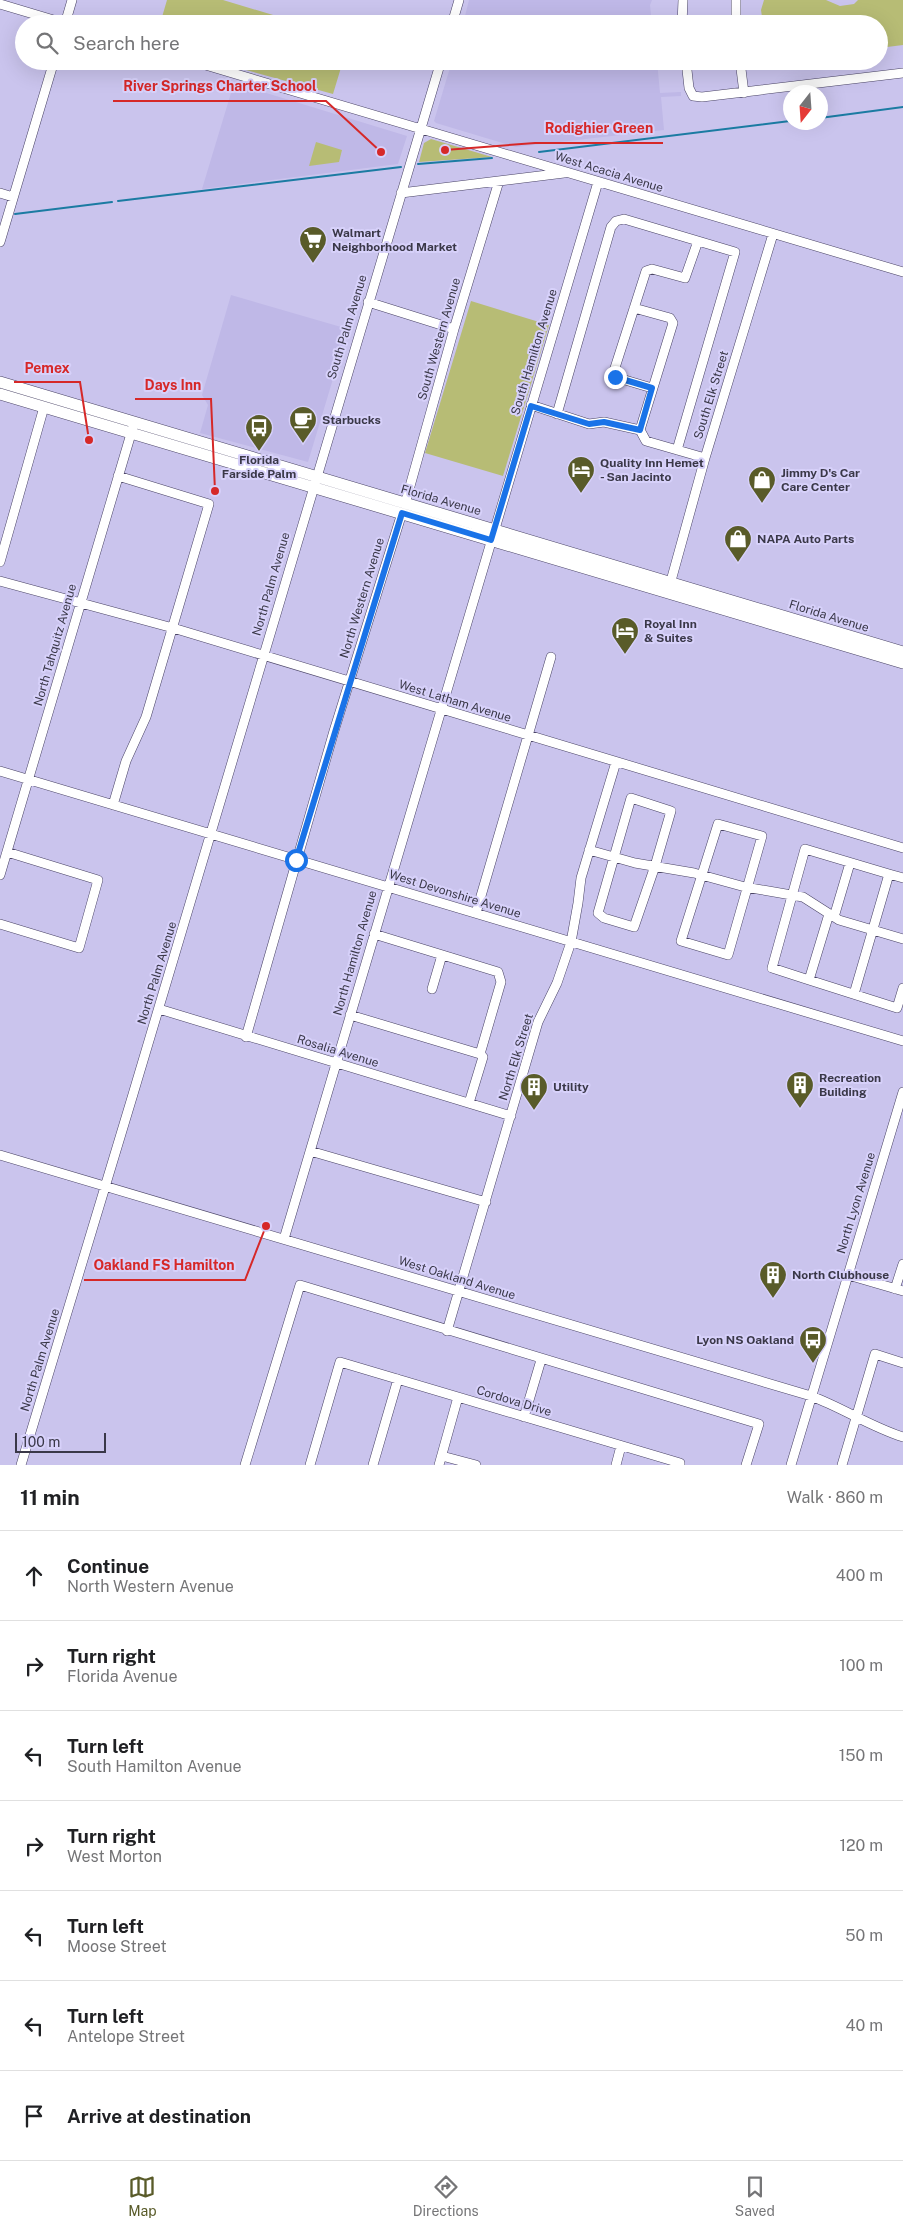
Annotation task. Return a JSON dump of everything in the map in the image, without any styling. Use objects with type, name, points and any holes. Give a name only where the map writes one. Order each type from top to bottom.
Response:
[{"type":"main road","name":"Florida Avenue","points":[[0,382],[94,410],[132,427],[237,464],[314,481]]},
{"type":"main road","name":"Florida Avenue","points":[[0,394],[44,407],[132,427],[669,588],[903,652]]},
{"type":"main road","points":[[44,407],[48,402],[80,411],[94,410]]},
{"type":"main road","name":"Florida Avenue","points":[[669,588],[785,628],[903,663]]},
{"type":"main road","points":[[785,628],[787,624],[794,625],[856,642],[881,646]]},
{"type":"street","points":[[68,15],[72,0]]},
{"type":"street","points":[[455,15],[460,0]]},
{"type":"street","points":[[682,0],[682,15]]},
{"type":"street","points":[[736,0],[736,15]]},
{"type":"street","points":[[0,4],[36,15]]},
{"type":"street","points":[[0,242],[51,70]]},
{"type":"street","name":"West Acacia Avenue","points":[[222,70],[903,272]]},
{"type":"street","name":"South Palm Avenue","points":[[314,481],[438,70]]},
{"type":"street","points":[[687,70],[693,96],[702,98],[903,74]]},
{"type":"street","points":[[741,70],[744,93]]},
{"type":"street","points":[[401,193],[568,173]]},
{"type":"street","name":"South Western Avenue","points":[[403,509],[454,329],[499,181]]},
{"type":"street","name":"South Hamilton Avenue","points":[[492,535],[534,407],[598,182]]},
{"type":"street","points":[[0,193],[13,197]]},
{"type":"street","points":[[557,414],[611,227],[616,220],[624,219],[698,241],[734,252],[677,450]]},
{"type":"street","name":"South Elk Street","points":[[669,588],[705,458],[773,234]]},
{"type":"street","points":[[652,388],[615,377],[613,374],[646,271],[652,269],[685,278],[698,241]]},
{"type":"street","points":[[368,302],[454,329]]},
{"type":"street","points":[[634,308],[670,318],[673,322],[640,430],[646,441],[705,458]]},
{"type":"street","points":[[0,562],[44,407]]},
{"type":"street","points":[[534,407],[589,424],[604,422],[640,430]]},
{"type":"street","name":"North Tahquitz Avenue","points":[[0,875],[132,427]]},
{"type":"street","points":[[113,805],[126,761],[146,717],[209,504],[118,476]]},
{"type":"street","name":"North Palm Avenue","points":[[21,1465],[159,1009],[314,481]]},
{"type":"street","name":"North Western Avenue","points":[[246,1036],[349,682],[403,509]]},
{"type":"street","name":"North Hamilton Avenue","points":[[284,1239],[336,1064],[353,1016],[374,934],[492,535]]},
{"type":"street","name":"West Latham Avenue","points":[[0,581],[80,604],[102,607],[903,848]]},
{"type":"street","points":[[476,913],[551,656]]},
{"type":"street","name":"North Elk Street","points":[[447,1331],[538,1022],[557,982],[571,942],[578,903],[580,878],[616,762]]},
{"type":"street","name":"West Devonshire Avenue","points":[[0,771],[903,1041]]},
{"type":"street","points":[[631,798],[671,811],[634,927],[604,918],[598,913],[613,857],[631,798]]},
{"type":"street","points":[[718,824],[762,836],[728,956],[681,941],[702,875],[718,824]]},
{"type":"street","points":[[589,850],[635,864],[702,875],[748,888],[803,897],[838,920],[903,939]]},
{"type":"street","points":[[903,878],[805,850],[772,968],[897,1008],[903,988]]},
{"type":"street","points":[[0,924],[79,948],[98,880],[7,852]]},
{"type":"street","points":[[809,980],[850,863]]},
{"type":"street","points":[[854,994],[889,874]]},
{"type":"street","points":[[374,934],[498,972],[501,982],[480,1054],[483,1057],[469,1103]]},
{"type":"street","points":[[432,989],[442,955]]},
{"type":"street","name":"Rosalia Avenue","points":[[159,1009],[511,1116]]},
{"type":"street","points":[[353,1016],[480,1054]]},
{"type":"street","name":"North Lyon Avenue","points":[[791,1465],[903,1092]]},
{"type":"street","points":[[310,1150],[486,1202]]},
{"type":"street","name":"West Oakland Avenue","points":[[0,1155],[811,1396],[868,1423],[903,1436]]},
{"type":"street","points":[[848,1275],[899,1290],[903,1264]]},
{"type":"street","points":[[245,1465],[300,1285],[541,1360],[759,1424],[746,1465]]},
{"type":"street","points":[[842,1465],[875,1354],[903,1363]]},
{"type":"street","points":[[524,1417],[541,1360]]},
{"type":"street","name":"Cordova Drive","points":[[310,1465],[340,1362],[680,1464]]},
{"type":"street","points":[[372,1465],[398,1379]]},
{"type":"street","points":[[458,1397],[440,1460],[476,1465]]},
{"type":"street","points":[[616,1465],[621,1446]]},
{"type":"shaded area","points":[[469,0],[652,0],[650,5],[651,15],[465,15]]},
{"type":"shaded area","points":[[449,70],[658,70],[660,93],[681,92],[681,96],[661,97],[664,130],[516,147],[434,121]]},
{"type":"shaded area","points":[[234,83],[407,136],[398,164],[202,189]]},
{"type":"shaded area","points":[[231,295],[348,329],[308,462],[200,433],[208,405],[202,395]]},
{"type":"green space","points":[[167,0],[223,0],[273,15],[163,15]]},
{"type":"green space","points":[[764,0],[826,0],[840,6],[854,4],[858,0],[903,0],[903,45],[888,47],[888,15],[762,15]]},
{"type":"green space","points":[[246,70],[340,70],[333,94]]},
{"type":"green space","points":[[431,139],[492,157],[419,162],[424,143]]},
{"type":"green space","points":[[316,142],[342,150],[339,162],[309,166]]},
{"type":"green space","points":[[471,301],[549,325],[503,476],[425,453]]},
{"type":"waterway","points":[[828,117],[903,107]]},
{"type":"waterway","points":[[539,152],[783,122]]},
{"type":"waterway","points":[[418,164],[492,158]]},
{"type":"waterway","points":[[118,201],[401,167]]},
{"type":"waterway","points":[[15,214],[112,202]]},
{"type":"place","name":"Rodighier Green","points":[[445,150]]},
{"type":"place","name":"River Springs Charter School","points":[[381,152]]},
{"type":"place","name":"Walmart Neighborhood Market","points":[[313,264]]},
{"type":"place","name":"Pemex","points":[[89,440]]},
{"type":"place","name":"Starbucks","points":[[303,444]]},
{"type":"place","name":"Florida Farside Palm","points":[[259,452]]},
{"type":"place","name":"Days Inn","points":[[215,491]]},
{"type":"place","name":"Quality Inn Hemet - San Jacinto","points":[[581,494]]},
{"type":"place","name":"Jimmy D's Car Care Center","points":[[762,504]]},
{"type":"place","name":"NAPA Auto Parts","points":[[738,563]]},
{"type":"place","name":"Royal Inn & Suites","points":[[625,655]]},
{"type":"place","name":"Recreation Building","points":[[800,1109]]},
{"type":"place","name":"Utility","points":[[534,1111]]},
{"type":"place","name":"Oakland FS Hamilton","points":[[266,1226]]},
{"type":"place","name":"North Clubhouse","points":[[773,1299]]},
{"type":"place","name":"Lyon NS Oakland","points":[[813,1364]]},
{"type":"route","points":[[296,860],[402,513],[491,540],[531,406],[589,424],[604,422],[640,430],[652,388],[615,377]]}]
